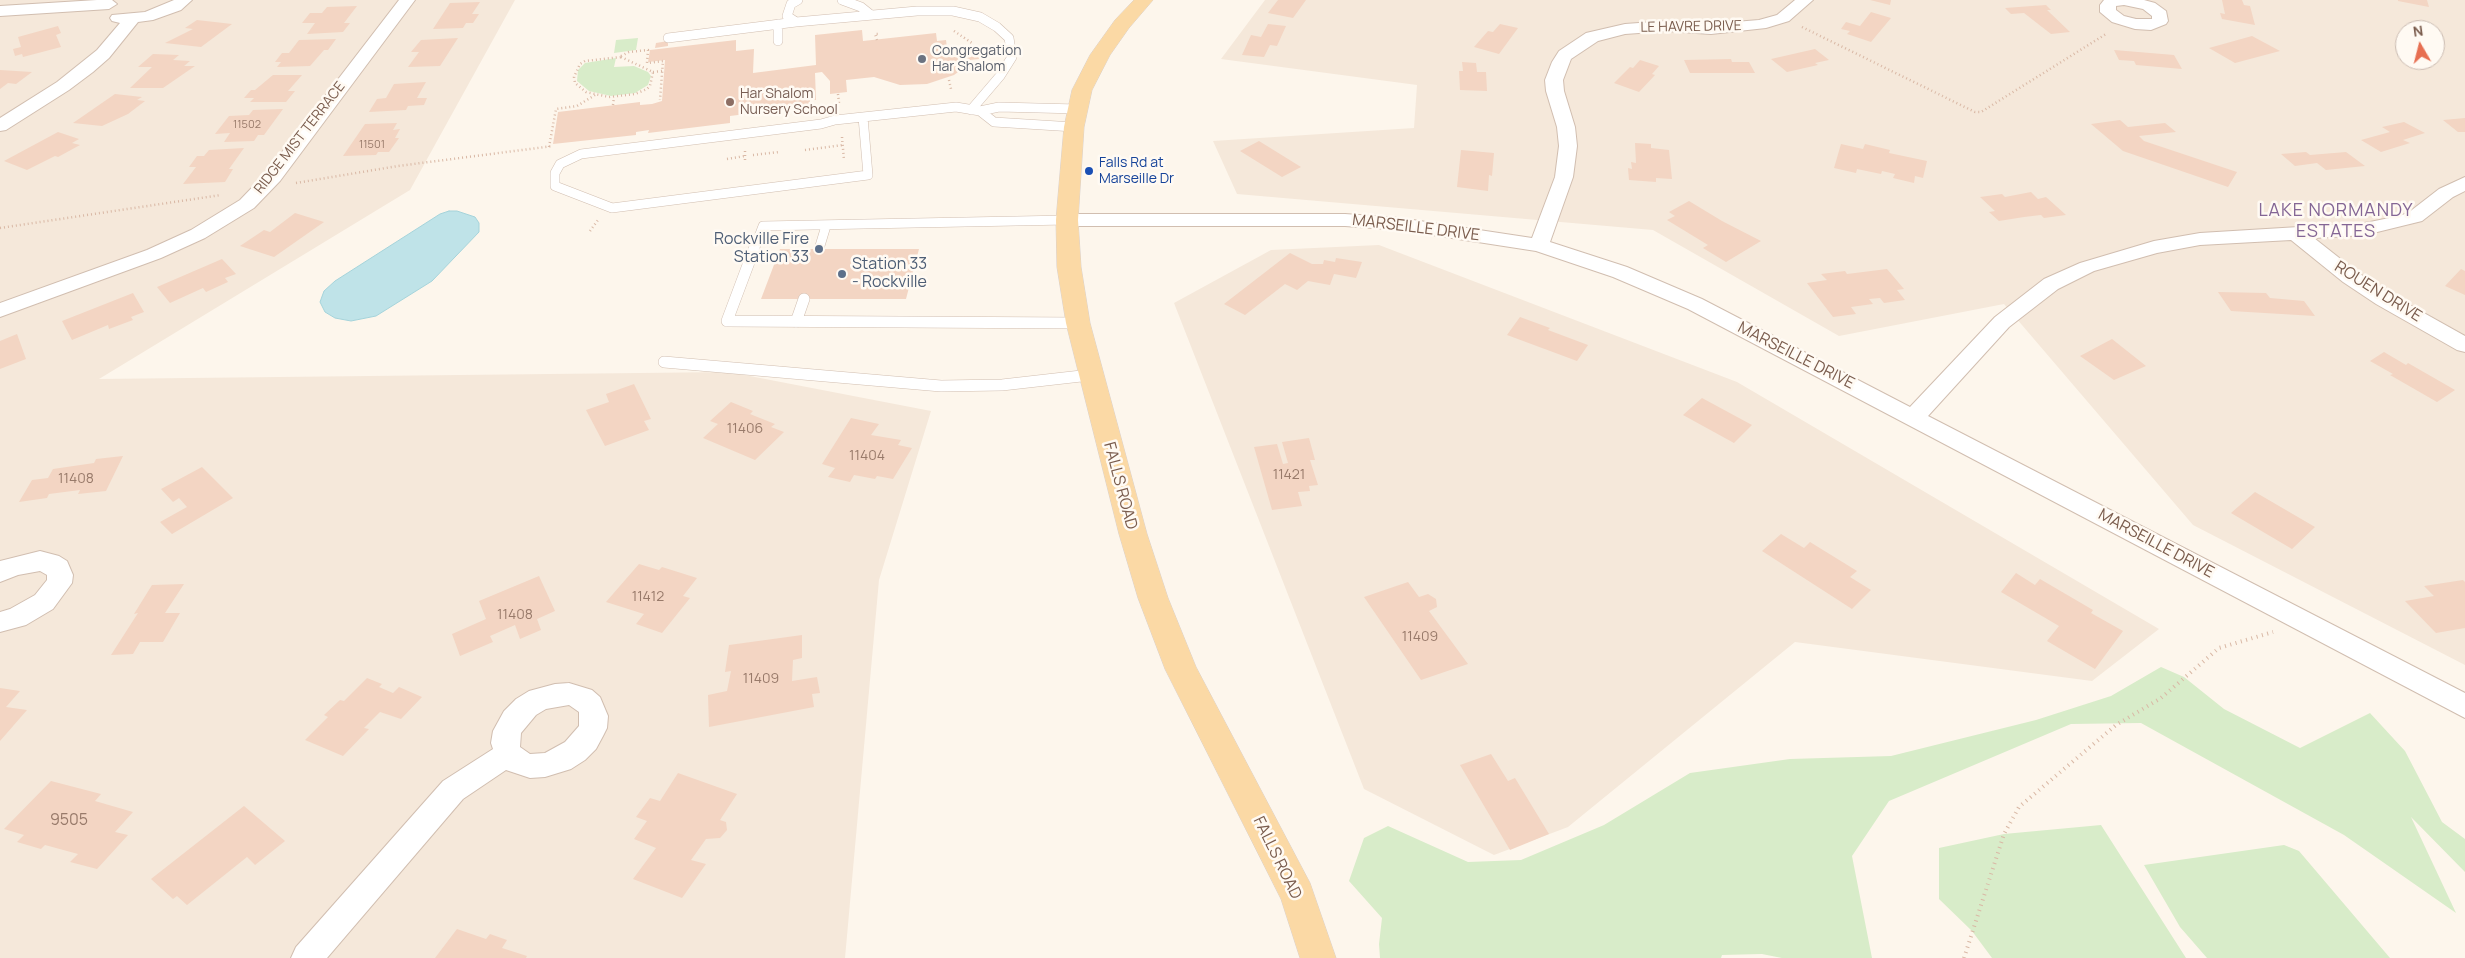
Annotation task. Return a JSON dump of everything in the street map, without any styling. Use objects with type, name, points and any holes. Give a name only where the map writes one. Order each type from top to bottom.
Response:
[{"type":"main road","name":"FALLS ROAD","points":[[1144,0],[1122,24],[1100,55],[1082,90],[1076,118],[1067,220],[1069,267],[1078,323],[1090,375],[1133,534],[1153,598],[1182,669],[1297,895],[1318,958]]},
{"type":"street","points":[[112,2],[107,10],[111,15],[132,19],[162,13],[184,0]]},
{"type":"street","name":"RIDGE MIST TERRACE","points":[[0,310],[154,254],[198,234],[246,204],[273,177],[408,0]]},
{"type":"street","name":"LE HAVRE DRIVE","points":[[1539,245],[1564,178],[1568,146],[1566,127],[1555,91],[1554,80],[1560,62],[1565,55],[1592,38],[1625,29],[1667,26],[1733,28],[1760,25],[1783,18],[1805,0]]},
{"type":"street","points":[[2133,1],[2156,10],[2160,14],[2160,21],[2151,25],[2126,22],[2112,16],[2106,8],[2111,2],[2133,1]]},
{"type":"street","points":[[0,11],[112,2]]},
{"type":"street","points":[[0,126],[56,91],[86,68],[103,54],[132,19]]},
{"type":"street","points":[[1914,417],[2002,322],[2051,284],[2087,267],[2154,247],[2200,239],[2365,229],[2404,221],[2415,216],[2446,193],[2465,183]]},
{"type":"street","name":"MARSEILLE DRIVE","points":[[1067,220],[1345,220],[1456,231],[1539,245],[1620,272],[1695,304],[2465,706]]},
{"type":"street","name":"ROUEN DRIVE","points":[[2296,234],[2336,266],[2375,293],[2465,345]]},
{"type":"street","points":[[0,572],[27,562],[40,561],[50,563],[58,568],[60,575],[59,583],[44,602],[17,618],[0,622]]},
{"type":"street","points":[[307,958],[453,790],[508,754]]},
{"type":"lane","points":[[796,22],[787,16],[791,4],[798,0]]},
{"type":"lane","points":[[842,0],[861,7],[871,15]]},
{"type":"lane","points":[[668,38],[796,22],[917,11],[953,11],[980,17],[997,27],[1009,38],[1012,57],[976,111]]},
{"type":"lane","points":[[778,24],[778,41]]},
{"type":"lane","points":[[863,117],[868,176],[612,208],[555,186],[555,173],[560,164],[581,154],[821,124],[840,119],[956,107],[976,111],[994,122],[1076,118]]},
{"type":"lane","points":[[976,111],[999,107],[1076,118]]},
{"type":"lane","points":[[1067,220],[763,226],[727,321],[1078,323]]},
{"type":"lane","points":[[819,249],[826,226]]},
{"type":"lane","points":[[796,322],[804,299]]},
{"type":"lane","points":[[664,362],[941,386],[1002,385],[1090,375]]},
{"type":"path","points":[[1783,18],[1975,112],[1980,112],[2126,22]]},
{"type":"path","points":[[950,30],[957,32],[972,43]]},
{"type":"path","points":[[877,40],[875,34],[884,34]]},
{"type":"path","points":[[653,72],[650,86],[635,94],[595,95],[586,92],[574,82],[574,77],[580,64],[591,59],[621,56],[629,52],[648,50],[647,63],[663,61],[660,100]]},
{"type":"path","points":[[621,56],[653,72],[662,72]]},
{"type":"path","points":[[548,147],[556,109],[577,106],[595,95]]},
{"type":"path","points":[[613,105],[614,96]]},
{"type":"path","points":[[840,119],[846,178]]},
{"type":"path","points":[[805,150],[843,145]]},
{"type":"path","points":[[288,184],[398,166],[542,148]]},
{"type":"path","points":[[753,155],[778,152]]},
{"type":"path","points":[[727,158],[745,156]]},
{"type":"path","points":[[0,228],[222,195]]},
{"type":"path","points":[[1964,958],[2004,834],[2019,807],[2116,725],[2161,698],[2219,648],[2277,631],[2290,614]]},
{"type":"shaded area","points":[[0,0],[515,0],[410,190],[99,379],[729,372],[931,411],[879,580],[845,958],[0,958]]},
{"type":"shaded area","points":[[1265,0],[2465,0],[2465,665],[2193,525],[2004,304],[1839,336],[1653,230],[1237,194],[1213,141],[1414,128],[1417,85],[1221,59]]},
{"type":"shaded area","points":[[1379,245],[1737,382],[2159,629],[2092,681],[1795,642],[1568,827],[1494,855],[1364,789],[1174,303],[1271,250]]},
{"type":"green space","points":[[638,38],[636,50],[614,53],[616,40]]},
{"type":"green space","points":[[616,58],[614,67],[634,66],[648,72],[651,76],[648,85],[635,93],[611,96],[589,91],[577,81],[578,70],[585,63]]},
{"type":"green space","points":[[2161,667],[2184,677],[2224,709],[2300,748],[2370,713],[2405,751],[2442,822],[2465,839],[2465,872],[2411,817],[2456,913],[2344,835],[2141,723],[2071,724],[1889,801],[1852,856],[1872,958],[1782,958],[1762,954],[1722,955],[1721,958],[1380,958],[1379,944],[1382,918],[1349,881],[1364,838],[1388,826],[1468,862],[1521,860],[1604,825],[1690,773],[1790,759],[1891,756],[2036,720],[2111,696]]},
{"type":"green space","points":[[2101,825],[2186,958],[1992,958],[1972,931],[1939,899],[1939,848],[2004,834]]},
{"type":"green space","points":[[2284,845],[2299,851],[2390,958],[2207,958],[2180,927],[2144,865]]},
{"type":"water","points":[[457,211],[475,217],[479,223],[479,232],[432,281],[376,316],[351,321],[335,318],[325,312],[320,302],[324,291],[335,281],[440,214]]},
{"type":"building","points":[[1278,0],[1306,0],[1293,18],[1268,13]]},
{"type":"building","points":[[1870,0],[1891,0],[1890,5]]},
{"type":"building","points":[[2222,0],[2242,0],[2244,5],[2250,6],[2255,25],[2222,19],[2220,13],[2225,14]]},
{"type":"building","points":[[2427,0],[2429,7],[2398,1]]},
{"type":"building","points":[[480,2],[472,14],[479,14],[473,23],[466,23],[463,28],[433,29],[450,3]]},
{"type":"building","points":[[2046,5],[2051,10],[2047,10],[2070,32],[2051,34],[2024,13],[2011,14],[2005,8]]},
{"type":"building","points":[[357,6],[344,23],[350,23],[343,32],[307,34],[315,23],[302,23],[310,13],[322,13],[327,7]]},
{"type":"building","points":[[1871,12],[1891,18],[1871,42],[1847,34],[1850,31],[1841,29],[1846,22],[1860,26]]},
{"type":"building","points":[[197,20],[232,24],[201,47],[165,43],[193,29],[185,28]]},
{"type":"building","points":[[1268,24],[1286,26],[1277,46],[1270,45],[1264,57],[1242,55],[1251,35],[1261,37]]},
{"type":"building","points":[[1500,24],[1518,28],[1499,54],[1474,47],[1488,31],[1493,32]]},
{"type":"building","points":[[58,26],[61,33],[56,35],[61,47],[23,57],[22,54],[15,56],[13,49],[21,47],[18,37]]},
{"type":"building","points":[[862,30],[863,41],[936,33],[937,41],[946,40],[947,48],[956,47],[958,58],[978,56],[979,59],[970,60],[965,67],[954,75],[927,84],[900,85],[874,77],[846,80],[847,92],[830,94],[830,81],[822,72],[815,73],[816,100],[810,100],[810,106],[730,116],[730,123],[648,133],[649,130],[636,132],[636,135],[553,144],[558,112],[640,102],[640,105],[652,104],[662,101],[665,60],[648,62],[650,50],[736,40],[736,51],[754,49],[753,73],[816,65],[815,35]]},
{"type":"building","points":[[2252,36],[2280,51],[2235,63],[2209,48]]},
{"type":"building","points":[[458,38],[440,66],[408,67],[419,52],[411,52],[421,40]]},
{"type":"building","points":[[336,39],[328,50],[324,50],[310,66],[277,67],[281,62],[275,62],[282,53],[289,53],[299,40]]},
{"type":"building","points":[[668,41],[668,46],[655,48],[656,43]]},
{"type":"building","points":[[1815,49],[1829,60],[1815,63],[1818,65],[1787,72],[1771,59]]},
{"type":"building","points":[[2114,50],[2174,55],[2182,69],[2136,65],[2134,61],[2119,60]]},
{"type":"building","points":[[153,54],[179,55],[173,60],[190,61],[184,66],[195,66],[163,88],[130,88],[152,67],[138,67]]},
{"type":"building","points":[[1731,59],[1732,62],[1749,62],[1755,73],[1690,73],[1684,60]]},
{"type":"building","points":[[1640,60],[1659,66],[1652,74],[1655,75],[1639,92],[1614,83],[1630,67],[1633,68]]},
{"type":"building","points":[[1462,62],[1476,63],[1477,72],[1486,72],[1487,91],[1460,90],[1459,71],[1463,71]]},
{"type":"building","points":[[0,70],[32,72],[16,84],[8,83],[0,89]]},
{"type":"building","points":[[273,75],[302,75],[288,91],[295,91],[286,102],[250,102],[254,98],[244,98],[251,90],[255,90]]},
{"type":"building","points":[[426,82],[417,98],[427,98],[424,105],[408,106],[406,110],[369,112],[377,99],[386,98],[394,84]]},
{"type":"building","points":[[115,94],[142,97],[137,100],[145,101],[128,114],[102,126],[73,123]]},
{"type":"building","points":[[283,109],[264,135],[258,135],[254,141],[224,142],[230,133],[215,134],[229,116],[249,115],[253,110]]},
{"type":"building","points":[[2465,118],[2465,132],[2458,132],[2443,120]]},
{"type":"building","points":[[2120,120],[2128,127],[2165,123],[2176,132],[2139,136],[2144,141],[2237,172],[2228,187],[2123,151],[2091,124]]},
{"type":"building","points":[[2404,122],[2425,133],[2403,140],[2410,143],[2381,152],[2361,140],[2390,132],[2382,127]]},
{"type":"building","points":[[397,123],[393,130],[400,129],[395,138],[399,138],[389,152],[378,152],[376,155],[343,156],[365,124]]},
{"type":"building","points":[[58,132],[79,139],[72,143],[80,145],[27,170],[4,161]]},
{"type":"building","points":[[1259,141],[1301,167],[1282,177],[1240,151]]},
{"type":"building","points":[[1635,143],[1651,144],[1651,148],[1669,150],[1672,179],[1656,178],[1656,182],[1629,180],[1628,168],[1632,169],[1631,162],[1636,163]]},
{"type":"building","points":[[1841,144],[1863,149],[1865,144],[1890,150],[1889,153],[1927,161],[1923,178],[1915,176],[1914,183],[1893,178],[1895,174],[1882,171],[1881,174],[1857,169],[1856,173],[1834,168]]},
{"type":"building","points":[[244,148],[229,169],[233,169],[225,182],[183,184],[196,167],[189,167],[197,156],[204,156],[209,150]]},
{"type":"building","points":[[1461,150],[1494,153],[1492,176],[1489,175],[1488,191],[1457,187]]},
{"type":"building","points":[[2306,152],[2310,155],[2346,152],[2365,166],[2326,170],[2317,163],[2295,166],[2281,154]]},
{"type":"building","points":[[2031,192],[2038,199],[2046,197],[2066,215],[2044,218],[2041,215],[1999,221],[1989,212],[1995,211],[1980,197],[2002,194],[2005,197]]},
{"type":"building","points":[[1689,201],[1761,241],[1726,262],[1703,248],[1708,245],[1667,220],[1675,216],[1669,212]]},
{"type":"building","points":[[295,213],[324,222],[274,257],[240,246],[264,230],[270,232]]},
{"type":"building","name":"Station 33 - Rockville","points":[[780,249],[919,249],[906,299],[761,299]]},
{"type":"building","points":[[1290,253],[1312,264],[1323,264],[1324,260],[1335,262],[1336,258],[1362,262],[1356,278],[1334,274],[1330,285],[1308,281],[1297,290],[1285,284],[1245,315],[1224,304]]},
{"type":"building","points":[[222,259],[236,274],[225,278],[228,282],[206,292],[203,288],[170,303],[157,287]]},
{"type":"building","points":[[1887,269],[1904,289],[1897,290],[1905,300],[1884,303],[1880,298],[1869,299],[1873,304],[1851,307],[1856,314],[1833,317],[1807,283],[1827,280],[1821,274],[1845,271],[1847,274]]},
{"type":"building","points":[[2461,269],[2465,271],[2465,295],[2445,286]]},
{"type":"building","points":[[2218,292],[2266,293],[2270,298],[2304,301],[2315,316],[2231,311]]},
{"type":"building","points":[[133,293],[144,312],[131,317],[133,320],[109,329],[108,325],[72,340],[62,321]]},
{"type":"building","points":[[1520,317],[1588,345],[1577,361],[1507,335]]},
{"type":"building","points":[[17,334],[26,359],[0,369],[0,341]]},
{"type":"building","points":[[2112,339],[2146,366],[2114,380],[2080,356]]},
{"type":"building","points":[[2384,352],[2406,365],[2408,363],[2455,390],[2437,402],[2390,375],[2393,374],[2370,361]]},
{"type":"building","points":[[634,384],[651,419],[644,421],[649,430],[605,446],[586,410],[609,402],[606,394]]},
{"type":"building","points":[[1702,398],[1752,425],[1734,443],[1683,415]]},
{"type":"building","points":[[731,402],[753,411],[750,414],[775,424],[771,427],[784,432],[755,460],[703,438],[718,424],[710,421]]},
{"type":"building","points":[[851,418],[879,424],[871,435],[901,440],[898,445],[912,448],[893,479],[877,476],[875,479],[854,475],[850,482],[828,477],[835,468],[822,464]]},
{"type":"building","points":[[1309,438],[1315,460],[1310,460],[1318,485],[1309,486],[1310,491],[1298,492],[1302,506],[1272,510],[1254,447],[1277,444],[1283,464],[1288,463],[1282,442]]},
{"type":"building","points":[[123,456],[106,491],[78,494],[80,490],[49,494],[47,498],[19,502],[32,480],[48,478],[53,469],[94,463],[96,459]]},
{"type":"building","points":[[202,467],[233,498],[172,534],[160,522],[187,507],[179,498],[173,502],[161,489]]},
{"type":"building","points":[[2255,492],[2315,527],[2292,549],[2231,513]]},
{"type":"building","points":[[1781,534],[1804,548],[1810,542],[1857,571],[1850,577],[1871,590],[1852,609],[1762,551]]},
{"type":"building","points":[[639,564],[659,570],[662,567],[697,578],[683,596],[690,598],[662,633],[636,624],[644,614],[606,602]]},
{"type":"building","points":[[2016,573],[2035,585],[2040,579],[2093,610],[2091,613],[2123,631],[2095,669],[2047,641],[2059,626],[2001,592]]},
{"type":"building","points":[[539,576],[555,611],[537,619],[541,630],[520,639],[515,625],[490,636],[493,642],[460,656],[452,634],[486,619],[479,601]]},
{"type":"building","points":[[2463,580],[2465,582],[2465,628],[2436,633],[2405,601],[2434,596],[2424,586]]},
{"type":"building","points":[[1408,582],[1419,597],[1428,594],[1436,599],[1437,607],[1429,611],[1468,664],[1421,680],[1364,597]]},
{"type":"building","points":[[184,584],[165,613],[180,613],[163,642],[140,642],[133,654],[111,655],[138,613],[134,614],[152,585]]},
{"type":"building","points":[[802,635],[802,658],[793,660],[792,681],[817,677],[820,693],[812,694],[814,707],[709,727],[708,695],[727,691],[731,671],[725,672],[729,645]]},
{"type":"building","points":[[367,678],[382,684],[379,687],[393,693],[399,687],[422,697],[401,719],[380,712],[364,728],[369,729],[343,756],[305,740],[328,717],[324,715],[340,700],[344,701]]},
{"type":"building","points":[[0,688],[20,691],[6,707],[27,710],[0,741]]},
{"type":"building","points":[[1491,754],[1508,781],[1515,778],[1549,834],[1510,850],[1460,765]]},
{"type":"building","points":[[678,773],[737,794],[720,820],[726,822],[727,830],[720,838],[706,839],[691,860],[706,864],[682,898],[633,879],[656,848],[634,839],[647,821],[636,817],[650,798],[660,801]]},
{"type":"building","points":[[51,781],[101,794],[95,801],[133,812],[115,832],[128,835],[97,869],[70,862],[78,854],[45,845],[41,849],[17,842],[24,835],[4,829]]},
{"type":"building","points":[[244,806],[285,841],[255,865],[247,857],[187,905],[177,896],[173,899],[151,879]]},
{"type":"building","points":[[457,929],[486,939],[490,934],[507,940],[502,948],[527,956],[526,958],[435,958]]},
{"type":"place","name":"Congregation Har Shalom","points":[[922,59]]},
{"type":"place","name":"Har Shalom Nursery School","points":[[730,102]]},
{"type":"place","name":"Falls Rd at Marseille Dr","points":[[1089,171]]},
{"type":"place","name":"Rockville Fire Station 33","points":[[819,249]]},
{"type":"place","name":"Station 33 - Rockville","points":[[842,274]]},
{"type":"district","name":"LAKE NORMANDY ESTATES","points":[[2336,221]]}]
